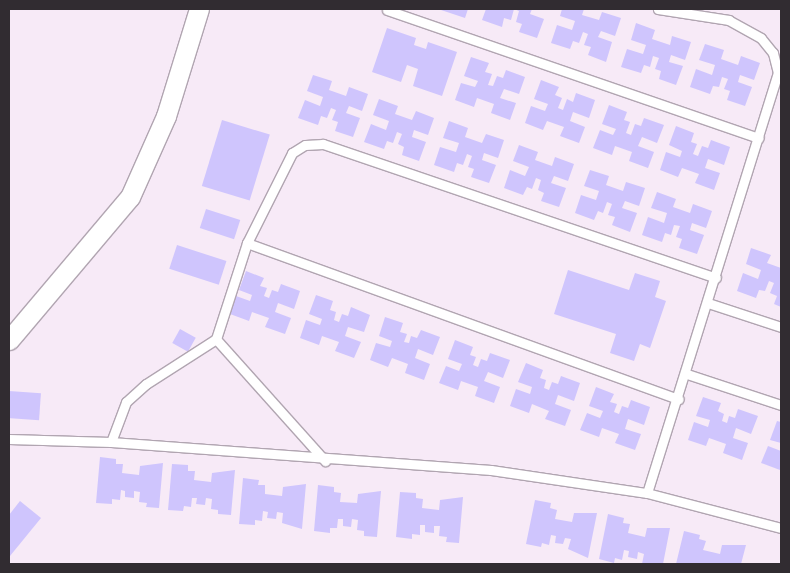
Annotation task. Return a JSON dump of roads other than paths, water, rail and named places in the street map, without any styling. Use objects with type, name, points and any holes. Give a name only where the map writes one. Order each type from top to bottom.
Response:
[{"type":"street","points":[[9,340],[130,197],[166,116],[199,9]]},
{"type":"lane","points":[[647,493],[687,374],[778,73],[773,53],[761,38],[730,20],[658,9]]},
{"type":"lane","points":[[387,10],[759,138]]},
{"type":"lane","points":[[111,442],[126,402],[146,384],[216,339],[247,243],[292,153],[305,145],[323,144],[716,278]]},
{"type":"lane","points":[[247,243],[679,399]]},
{"type":"lane","points":[[708,303],[781,327]]},
{"type":"lane","points":[[216,339],[325,461]]},
{"type":"lane","points":[[687,374],[781,405]]},
{"type":"lane","points":[[11,441],[111,442],[325,461],[491,470],[647,493],[781,528]]}]
